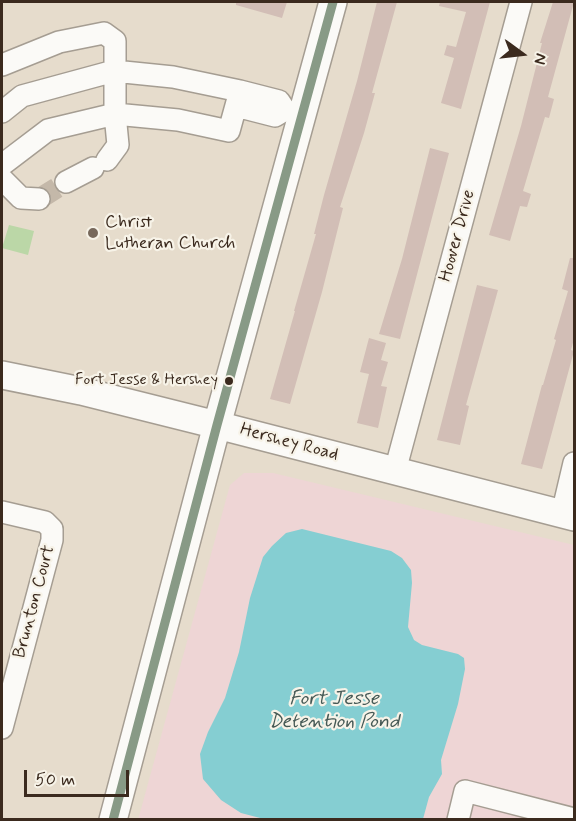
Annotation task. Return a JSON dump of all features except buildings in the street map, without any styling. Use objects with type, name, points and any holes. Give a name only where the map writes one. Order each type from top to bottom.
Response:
[{"type":"main road","points":[[113,819],[217,425],[293,112],[333,2]]},
{"type":"main road","name":"Hershey Road","points":[[2,375],[81,391],[568,516]]},
{"type":"street","name":"Hoover Drive","points":[[395,471],[521,2]]},
{"type":"street","points":[[2,65],[59,42],[104,33],[115,41],[115,114],[118,145],[100,164],[66,182]]},
{"type":"street","points":[[2,112],[22,96],[114,71],[173,76],[238,99],[279,102],[293,112]]},
{"type":"street","points":[[2,165],[48,130],[115,114],[178,120],[229,131],[238,99]]},
{"type":"street","points":[[2,180],[21,198],[39,200]]},
{"type":"street","points":[[568,516],[574,463]]},
{"type":"street","name":"Brunton Court","points":[[2,512],[45,522],[52,529],[52,540],[2,728]]},
{"type":"street","points":[[458,819],[465,791],[535,814],[574,819]]},
{"type":"shaded area","points":[[244,473],[273,473],[574,545],[574,819],[138,820],[230,485]]},
{"type":"green space","points":[[9,225],[34,231],[28,255],[2,248]]},
{"type":"water","name":"Fort Jesse Detention Pond","points":[[302,529],[391,551],[402,558],[411,570],[408,627],[414,640],[422,645],[458,654],[464,658],[465,669],[458,704],[441,760],[442,774],[429,797],[423,819],[264,819],[241,813],[221,800],[203,779],[200,754],[225,698],[239,652],[250,598],[263,557],[286,533]]},
{"type":"tunnel","points":[[39,199],[66,182]]},
{"type":"transit line","points":[[113,820],[217,425],[333,2]]},
{"type":"place","name":"Christ Lutheran Church","points":[[93,233]]},
{"type":"place","name":"Fort Jesse & Hershey","points":[[229,381]]}]
